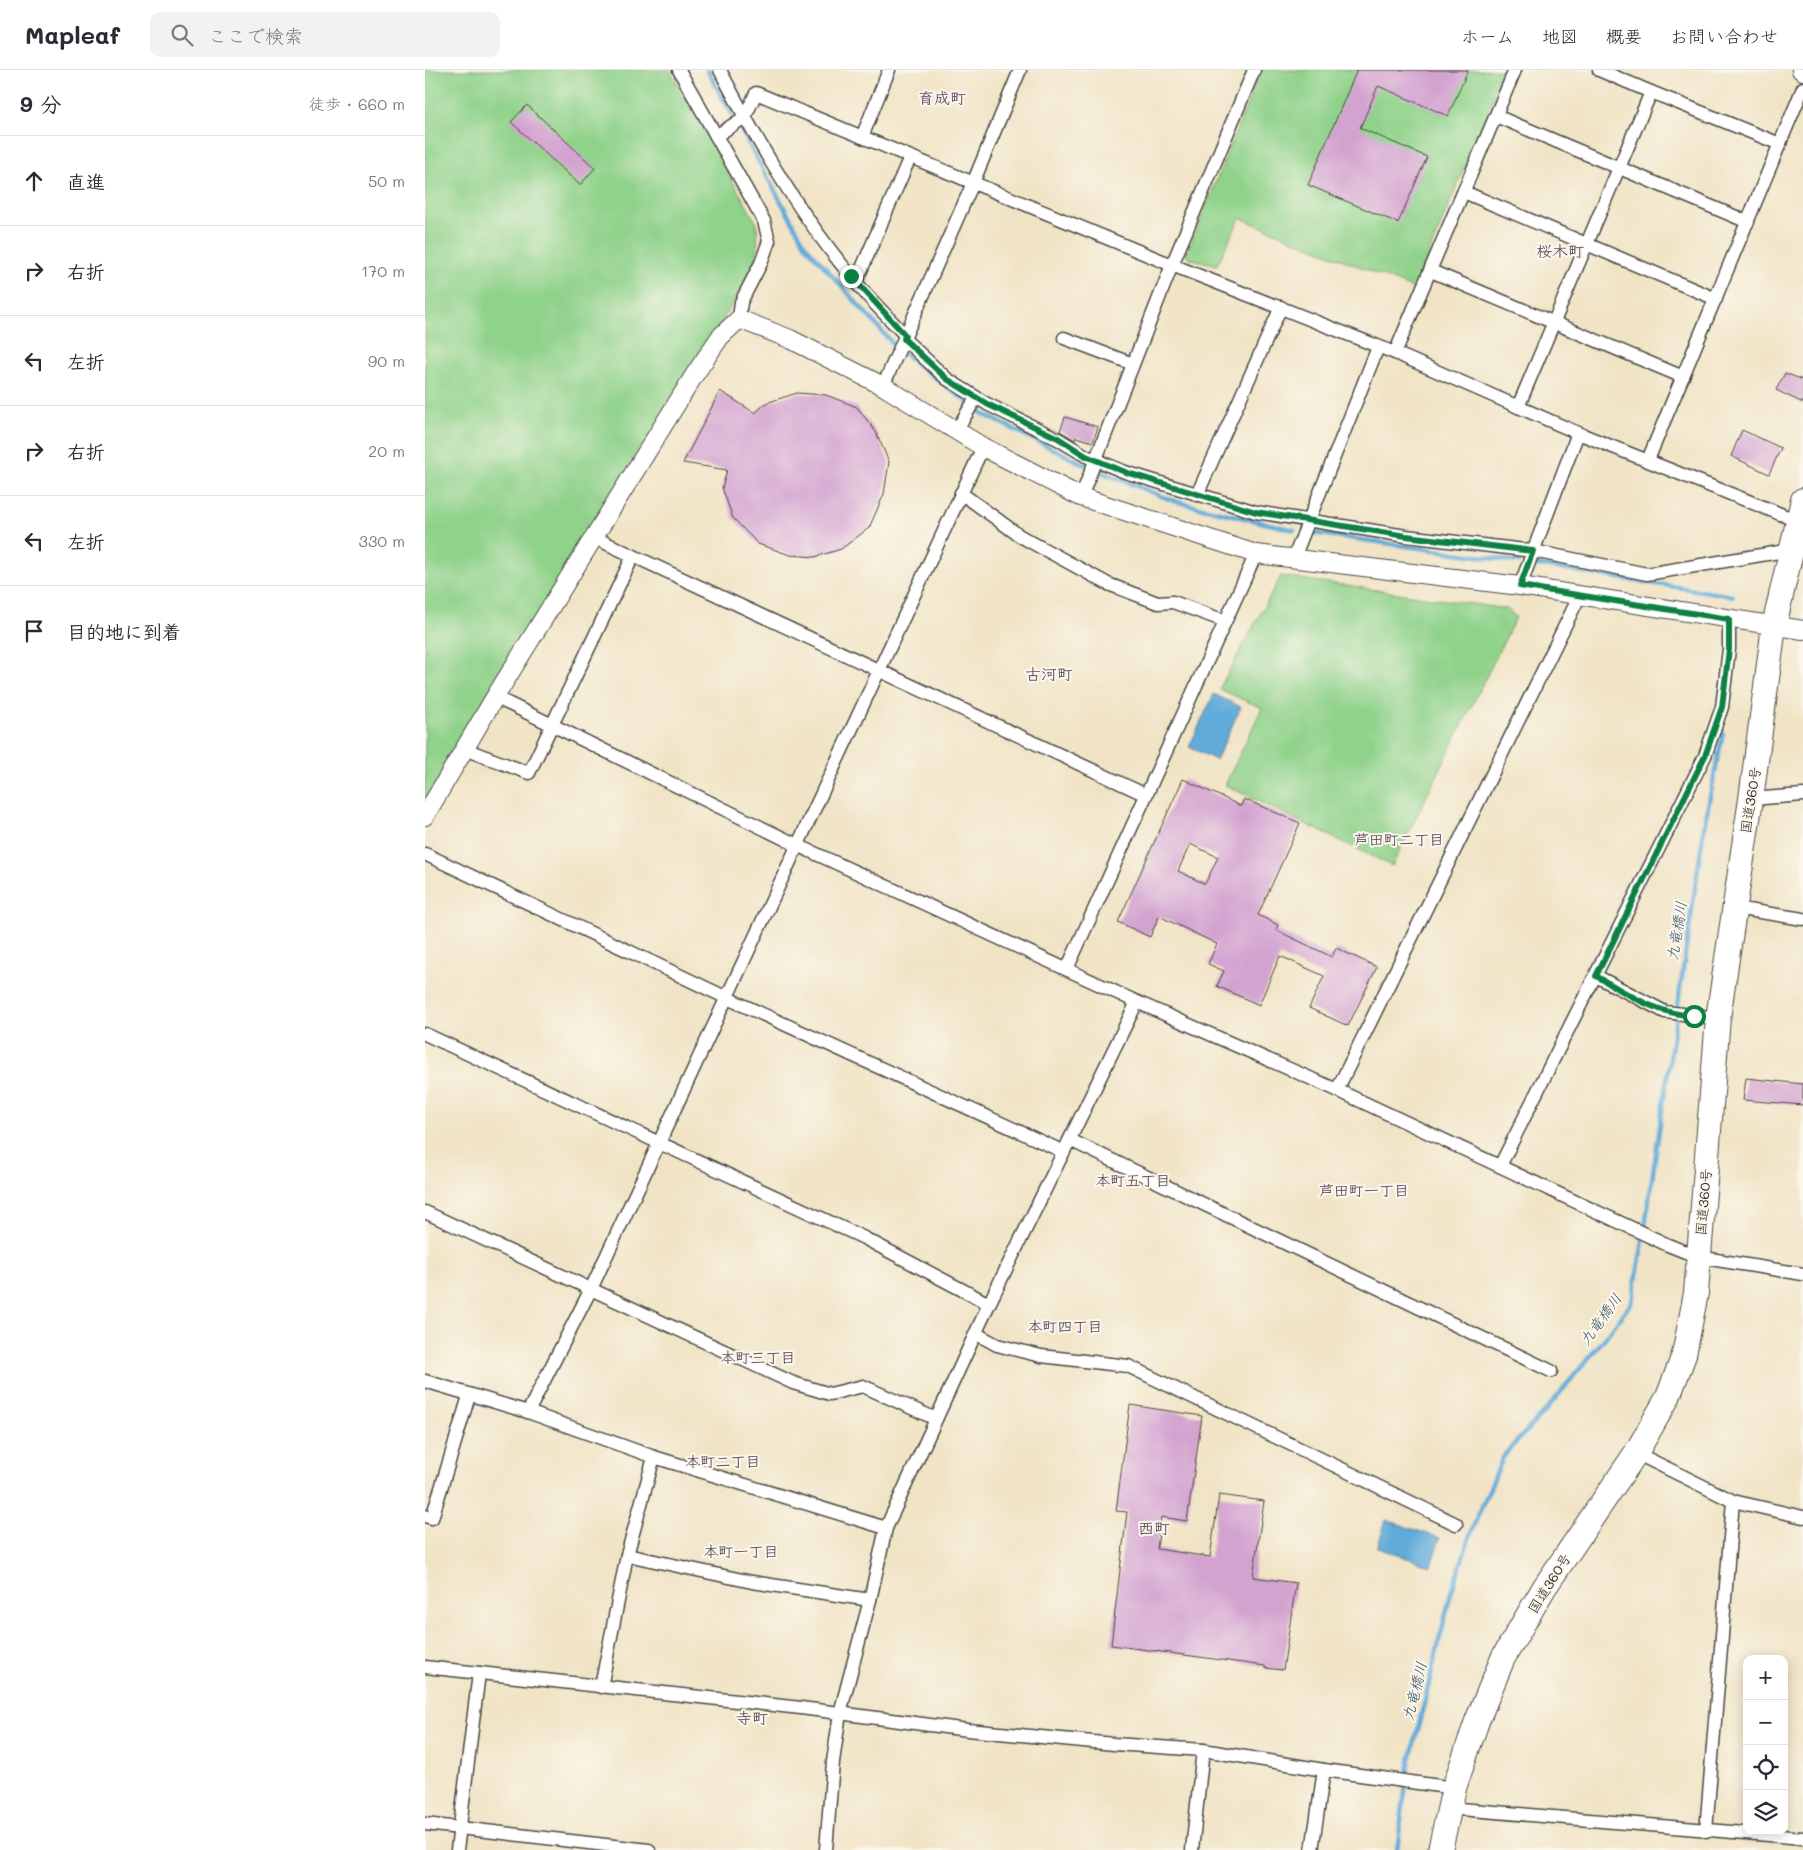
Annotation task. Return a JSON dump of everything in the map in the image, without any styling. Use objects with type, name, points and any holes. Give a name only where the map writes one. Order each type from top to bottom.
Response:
[{"type":"highway","name":"国道360号","points":[[1440,1850],[1451,1798],[1477,1721],[1503,1658],[1549,1581],[1636,1453],[1668,1397],[1684,1355],[1696,1293],[1718,1018],[1751,799],[1774,626],[1801,514]]},
{"type":"street","points":[[425,816],[495,697],[695,374],[720,338],[739,319],[741,302],[761,263],[769,241],[764,221],[679,70]]},
{"type":"street","points":[[720,70],[744,117],[799,207],[856,282],[905,337],[947,379],[976,398],[1095,460],[1197,495],[1256,512],[1406,536],[1533,551],[1647,574],[1791,550]]},
{"type":"street","points":[[862,137],[889,70]]},
{"type":"street","points":[[883,386],[973,183],[1020,70]]},
{"type":"street","points":[[1081,497],[1172,265],[1254,70]]},
{"type":"street","points":[[1395,353],[1515,70]]},
{"type":"street","points":[[1599,70],[1780,144]]},
{"type":"street","points":[[1648,460],[1803,88]]},
{"type":"street","points":[[1518,406],[1651,92]]},
{"type":"street","points":[[716,136],[744,117],[756,93],[1172,265],[1395,353],[1579,433],[1648,460],[1801,514]]},
{"type":"street","points":[[1496,116],[1748,222]]},
{"type":"street","points":[[856,282],[910,157]]},
{"type":"street","points":[[1464,192],[1586,246],[1716,299]]},
{"type":"street","points":[[1431,271],[1683,377]]},
{"type":"street","points":[[1197,495],[1281,307]]},
{"type":"street","points":[[739,319],[790,339],[883,386],[983,447],[1081,497],[1256,554],[1293,560],[1520,586],[1803,630]]},
{"type":"street","points":[[1063,338],[1133,364]]},
{"type":"street","points":[[1293,560],[1378,347]]},
{"type":"street","points":[[956,431],[976,398]]},
{"type":"street","points":[[1520,586],[1579,433]]},
{"type":"street","points":[[528,1412],[591,1289],[725,997],[983,447]]},
{"type":"street","points":[[961,493],[1020,536],[1108,584],[1158,603],[1173,602],[1225,621]]},
{"type":"street","points":[[595,538],[1146,795]]},
{"type":"street","points":[[1067,969],[1256,554]]},
{"type":"street","points":[[464,749],[529,773],[633,556]]},
{"type":"street","points":[[1337,1090],[1580,596]]},
{"type":"street","points":[[1500,1166],[1705,756],[1722,707],[1729,649],[1729,619]]},
{"type":"street","points":[[495,697],[797,845],[1137,1002],[1337,1090],[1655,1239],[1698,1257],[1803,1274]]},
{"type":"street","points":[[1751,799],[1803,795]]},
{"type":"street","points":[[425,854],[725,997],[1064,1152]]},
{"type":"street","points":[[1735,908],[1803,919]]},
{"type":"street","points":[[1596,976],[1651,1007],[1665,1012],[1718,1018]]},
{"type":"street","points":[[826,1850],[833,1762],[840,1713],[870,1600],[886,1528],[977,1334],[989,1304],[1137,1002]]},
{"type":"street","points":[[425,1034],[658,1144],[864,1238],[989,1304]]},
{"type":"street","points":[[1070,1140],[1551,1371]]},
{"type":"street","points":[[425,1212],[793,1384],[830,1394],[863,1386],[936,1419]]},
{"type":"street","points":[[977,1334],[997,1345],[1041,1356],[1128,1366],[1456,1524]]},
{"type":"street","points":[[425,1381],[469,1396],[528,1412],[654,1456],[886,1528]]},
{"type":"street","points":[[425,1516],[432,1518],[469,1396]]},
{"type":"street","points":[[1636,1453],[1733,1501],[1803,1517]]},
{"type":"street","points":[[601,1686],[627,1555],[654,1456]]},
{"type":"street","points":[[1706,1831],[1733,1501]]},
{"type":"street","points":[[627,1555],[752,1582],[870,1600]]},
{"type":"street","points":[[425,1667],[840,1713],[968,1730],[1203,1750],[1324,1770],[1421,1783],[1451,1798],[1706,1831],[1803,1838]]},
{"type":"street","points":[[457,1850],[479,1673]]},
{"type":"street","points":[[1192,1850],[1203,1750]]},
{"type":"street","points":[[1312,1850],[1324,1770]]},
{"type":"street","points":[[425,1824],[649,1850]]},
{"type":"green space","points":[[425,70],[670,70],[757,224],[758,260],[595,538],[425,816]]},
{"type":"green space","points":[[1261,70],[1505,70],[1414,289],[1240,218],[1217,265],[1192,259],[1186,255]]},
{"type":"green space","points":[[1281,576],[1507,609],[1516,617],[1392,866],[1225,785],[1262,708],[1219,689]]},
{"type":"water","points":[[1214,694],[1241,707],[1216,760],[1189,747]]},
{"type":"water","points":[[1386,1520],[1440,1538],[1431,1566],[1377,1548]]},
{"type":"building","points":[[1357,70],[1468,70],[1448,116],[1378,86],[1360,128],[1427,157],[1398,223],[1308,185]]},
{"type":"building","points":[[527,105],[595,168],[580,185],[511,122]]},
{"type":"building","points":[[1785,373],[1803,380],[1803,403],[1776,390]]},
{"type":"building","points":[[720,391],[755,413],[766,403],[797,393],[826,395],[857,407],[876,432],[889,462],[884,494],[869,528],[841,549],[815,557],[790,555],[758,544],[733,518],[722,488],[727,470],[683,463]]},
{"type":"building","points":[[1065,417],[1098,427],[1093,442],[1076,437],[1075,440],[1060,431]]},
{"type":"building","points":[[1742,430],[1781,448],[1769,474],[1731,456]]},
{"type":"building","points":[[1183,779],[1241,806],[1244,799],[1300,823],[1258,915],[1278,925],[1276,930],[1332,957],[1336,948],[1377,967],[1348,1026],[1309,1008],[1324,976],[1280,956],[1259,1005],[1217,986],[1224,971],[1208,964],[1217,944],[1159,916],[1150,937],[1118,922]],"holes":[[[1190,844],[1218,857],[1205,884],[1178,871]]]},
{"type":"building","points":[[1746,1078],[1803,1084],[1803,1105],[1743,1100]]},
{"type":"building","points":[[1130,1405],[1202,1416],[1187,1521],[1161,1517],[1157,1549],[1210,1557],[1219,1495],[1264,1501],[1253,1577],[1296,1583],[1283,1670],[1111,1645],[1127,1512],[1116,1511]]},
{"type":"waterway","points":[[707,70],[806,246],[894,345]]},
{"type":"waterway","points":[[905,355],[983,414],[1085,465]]},
{"type":"waterway","points":[[1098,471],[1174,501],[1294,530]]},
{"type":"waterway","points":[[1313,533],[1519,562]]},
{"type":"waterway","points":[[1537,565],[1733,596]]},
{"type":"waterway","name":"九竜橋川","points":[[1397,1850],[1408,1769],[1450,1597],[1471,1532],[1504,1455],[1546,1410],[1632,1302],[1642,1247],[1705,821],[1723,733]]},
{"type":"district","name":"育成町","points":[[942,97]]},
{"type":"district","name":"桜木町","points":[[1560,250]]},
{"type":"district","name":"古河町","points":[[1049,673]]},
{"type":"district","name":"芦田町二丁目","points":[[1399,839]]},
{"type":"district","name":"本町五丁目","points":[[1133,1180]]},
{"type":"district","name":"芦田町一丁目","points":[[1364,1190]]},
{"type":"district","name":"本町四丁目","points":[[1065,1326]]},
{"type":"district","name":"本町三丁目","points":[[758,1357]]},
{"type":"district","name":"本町二丁目","points":[[723,1461]]},
{"type":"district","name":"西町","points":[[1154,1527]]},
{"type":"district","name":"本町一丁目","points":[[741,1551]]},
{"type":"district","name":"寺町","points":[[752,1717]]},
{"type":"route","points":[[851,276],[905,335],[904,339],[947,379],[1015,419],[1058,438],[1086,456],[1125,472],[1256,512],[1362,530],[1533,551],[1520,586],[1729,619],[1729,649],[1722,707],[1705,756],[1596,976],[1651,1007],[1665,1012],[1694,1016]]}]
